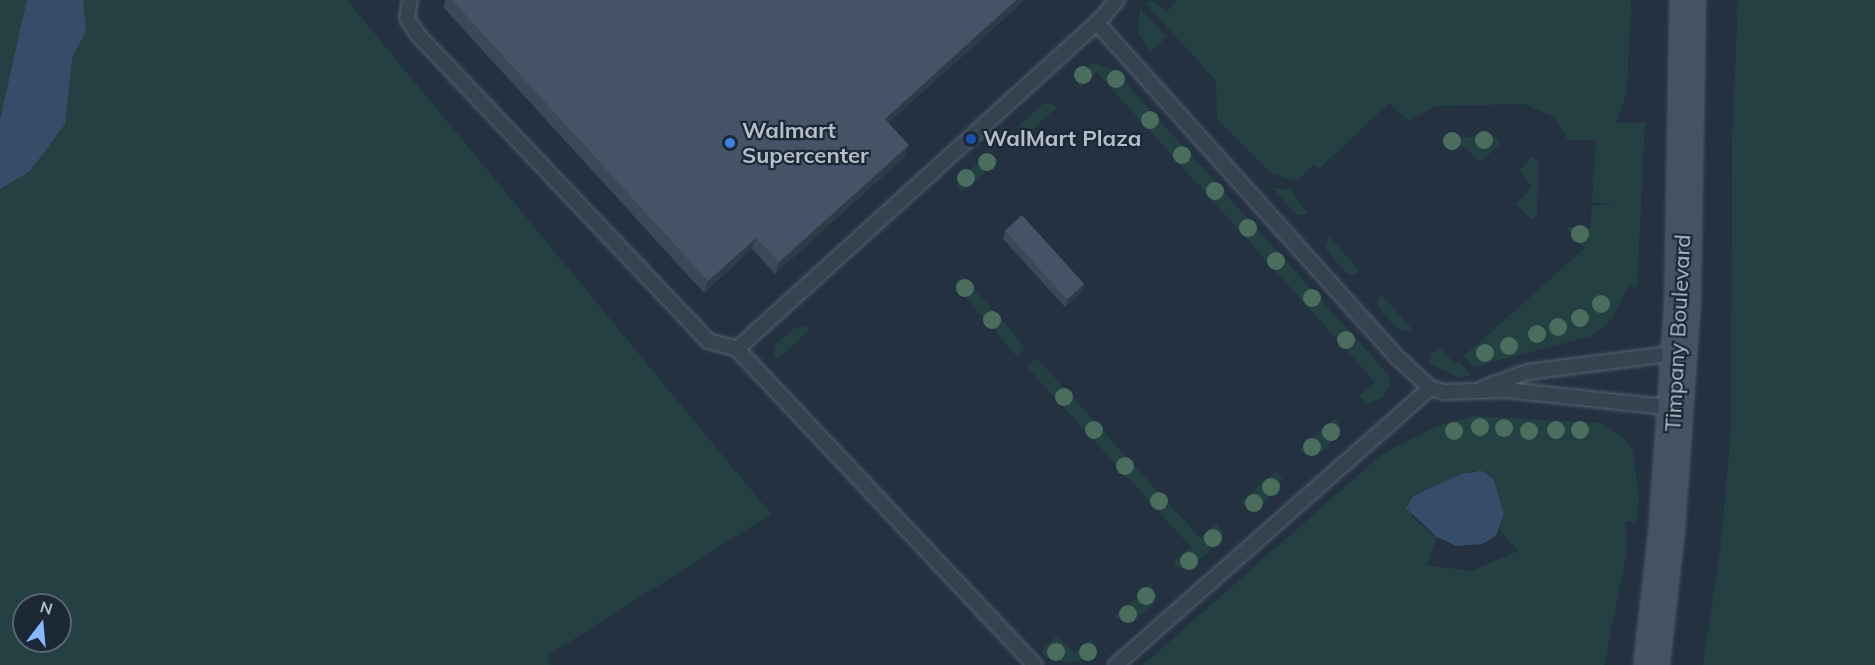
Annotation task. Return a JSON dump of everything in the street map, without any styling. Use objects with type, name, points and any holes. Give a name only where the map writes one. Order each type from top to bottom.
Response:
[{"type":"main road","name":"Timpany Boulevard","points":[[1651,665],[1678,353],[1687,0]]},
{"type":"lane","points":[[410,0],[407,18],[418,35],[708,341],[737,349],[1035,665]]},
{"type":"lane","points":[[737,349],[1097,23],[1117,0]]},
{"type":"lane","points":[[1097,23],[1399,359],[1430,388],[1444,392],[1481,390],[1675,408]]},
{"type":"lane","points":[[1481,390],[1497,380],[1527,372],[1678,353]]},
{"type":"lane","points":[[1116,665],[1430,388]]},
{"type":"green space","points":[[0,0],[347,0],[771,514],[547,656],[550,665],[0,665]]},
{"type":"green space","points":[[1152,0],[1167,12],[1176,0],[1631,0],[1627,91],[1617,123],[1645,122],[1637,288],[1629,285],[1611,320],[1592,336],[1474,367],[1464,356],[1585,248],[1565,227],[1590,228],[1592,205],[1617,205],[1592,202],[1596,140],[1568,140],[1554,117],[1524,104],[1436,106],[1409,121],[1389,103],[1319,169],[1314,165],[1297,181],[1271,173],[1217,120],[1216,81],[1146,4]]},
{"type":"green space","points":[[1738,0],[1875,0],[1875,665],[1703,665],[1721,545],[1731,428],[1732,141]]},
{"type":"green space","points":[[1140,9],[1167,37],[1150,52],[1138,32]]},
{"type":"green space","points":[[1094,63],[1113,69],[1388,374],[1391,385],[1383,397],[1368,404],[1359,397],[1375,382],[1097,72],[1080,87],[1075,77],[1078,72]]},
{"type":"green space","points":[[1051,103],[1057,107],[1021,140],[1017,137],[1020,124],[1043,104]]},
{"type":"green space","points":[[1491,135],[1498,139],[1499,145],[1480,162],[1462,145],[1453,152],[1442,139]]},
{"type":"green space","points":[[990,155],[998,161],[961,192],[957,185],[961,176]]},
{"type":"green space","points":[[1533,156],[1539,163],[1537,215],[1532,220],[1515,204],[1532,187],[1519,170]]},
{"type":"green space","points":[[1271,187],[1291,190],[1308,214],[1297,215]]},
{"type":"green space","points":[[1329,236],[1360,271],[1353,275],[1346,273],[1325,248]]},
{"type":"green space","points":[[963,276],[1026,348],[1017,356],[954,284]]},
{"type":"green space","points":[[1381,294],[1412,329],[1404,332],[1396,327],[1376,304]]},
{"type":"green space","points":[[805,326],[810,330],[777,359],[774,356],[775,345],[796,327]]},
{"type":"green space","points":[[1441,349],[1455,364],[1459,361],[1472,375],[1460,378],[1429,364],[1430,354]]},
{"type":"green space","points":[[1037,358],[1200,538],[1217,523],[1223,534],[1220,542],[1189,568],[1181,569],[1173,563],[1191,547],[1027,367]]},
{"type":"green space","points":[[1474,416],[1602,423],[1624,438],[1633,451],[1639,497],[1636,522],[1625,521],[1627,550],[1604,665],[1143,665],[1382,454],[1437,426]],"holes":[[[1474,471],[1494,480],[1504,515],[1500,531],[1518,551],[1471,571],[1427,565],[1437,537],[1412,517],[1413,496]]]},
{"type":"green space","points":[[1335,418],[1340,427],[1338,435],[1322,452],[1307,456],[1299,450]]},
{"type":"green space","points":[[1277,470],[1282,479],[1279,488],[1260,507],[1246,507],[1241,502]]},
{"type":"green space","points":[[1151,584],[1157,596],[1154,604],[1129,623],[1114,617]]},
{"type":"green space","points":[[1057,636],[1075,654],[1091,639],[1096,646],[1092,657],[1070,663],[1045,657],[1042,650]]},
{"type":"water","points":[[27,0],[83,0],[86,31],[72,58],[65,124],[30,171],[0,189],[0,120]]},
{"type":"water","points":[[1482,471],[1494,480],[1504,515],[1496,536],[1482,544],[1456,546],[1437,537],[1406,508],[1413,496],[1461,474]]},
{"type":"building","name":"Walmart Supercenter","points":[[452,0],[1016,0],[885,119],[909,145],[779,262],[756,238],[708,281]]},
{"type":"building","points":[[1022,215],[1084,284],[1067,300],[1005,230]]},
{"type":"place","name":"WalMart Plaza","points":[[971,139]]},
{"type":"place","name":"Walmart Supercenter","points":[[730,143]]}]
